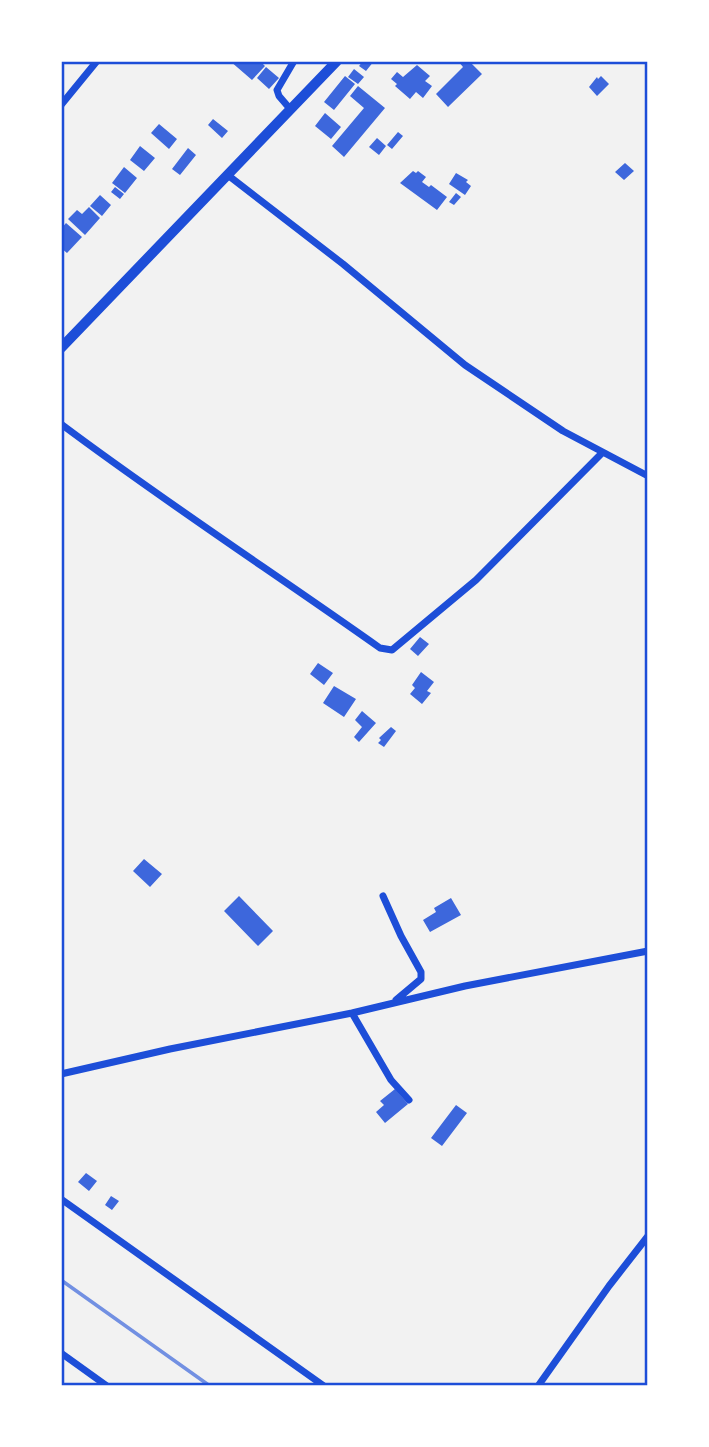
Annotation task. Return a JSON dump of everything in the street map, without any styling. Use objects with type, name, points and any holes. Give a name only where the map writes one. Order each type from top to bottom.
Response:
[{"type":"main road","points":[[61,348],[337,61]]},
{"type":"street","points":[[61,105],[97,61]]},
{"type":"street","points":[[291,110],[277,90],[294,61]]},
{"type":"street","points":[[229,176],[344,264],[465,365],[525,407],[602,453],[648,476]]},
{"type":"street","points":[[61,424],[139,482],[231,542],[380,648],[392,650],[476,580],[602,453]]},
{"type":"street","points":[[383,896],[421,972],[421,979],[402,996],[386,1005]]},
{"type":"street","points":[[61,1074],[170,1049],[352,1013],[465,986],[648,951]]},
{"type":"street","points":[[352,1013],[385,1071],[409,1100]]},
{"type":"street","points":[[61,1199],[324,1386]]},
{"type":"street","points":[[538,1386],[648,1236]]},
{"type":"street","points":[[61,1353],[107,1386]]},
{"type":"building","points":[[230,61],[260,61],[265,66],[252,80]]},
{"type":"building","points":[[363,61],[374,61],[366,71],[359,66]]},
{"type":"building","points":[[458,61],[469,61],[482,74],[448,107],[436,94],[463,67]]},
{"type":"building","points":[[417,65],[430,76],[425,81],[432,86],[423,98],[416,92],[410,99],[391,79],[397,72],[403,77]]},
{"type":"building","points":[[266,67],[279,78],[269,89],[257,78]]},
{"type":"building","points":[[354,69],[364,77],[358,84],[348,77]]},
{"type":"building","points":[[345,76],[355,84],[334,110],[324,102]]},
{"type":"building","points":[[601,76],[609,84],[597,96],[589,87]]},
{"type":"building","points":[[358,86],[385,108],[344,157],[332,146],[364,108],[350,96]]},
{"type":"building","points":[[325,113],[341,127],[331,139],[315,126]]},
{"type":"building","points":[[213,119],[228,131],[222,138],[208,125]]},
{"type":"building","points":[[159,124],[177,139],[169,149],[151,133]]},
{"type":"building","points":[[398,132],[403,136],[392,149],[387,145]]},
{"type":"building","points":[[377,138],[386,146],[379,155],[369,147]]},
{"type":"building","points":[[140,146],[155,158],[144,171],[130,160]]},
{"type":"building","points":[[188,148],[196,155],[180,175],[172,169]]},
{"type":"building","points":[[625,163],[634,171],[624,180],[615,172]]},
{"type":"building","points":[[124,167],[137,178],[125,193],[112,183]]},
{"type":"building","points":[[413,171],[426,177],[422,182],[447,197],[437,210],[400,183]]},
{"type":"building","points":[[456,173],[468,180],[466,182],[471,186],[465,195],[449,184]]},
{"type":"building","points":[[115,187],[124,194],[120,199],[111,192]]},
{"type":"building","points":[[456,193],[461,197],[454,205],[449,202]]},
{"type":"building","points":[[100,195],[111,205],[102,216],[90,206]]},
{"type":"building","points":[[89,207],[100,218],[85,235],[68,219],[77,210],[82,214]]},
{"type":"building","points":[[66,223],[82,237],[67,253],[61,248],[61,229]]},
{"type":"building","points":[[420,637],[429,644],[418,656],[410,649]]},
{"type":"building","points":[[318,663],[333,673],[324,685],[310,674]]},
{"type":"building","points":[[421,672],[434,682],[427,691],[431,693],[422,704],[410,694],[415,688],[412,685]]},
{"type":"building","points":[[334,686],[356,699],[344,717],[323,703]]},
{"type":"building","points":[[362,711],[376,723],[359,742],[354,737],[362,727],[355,720]]},
{"type":"building","points":[[391,727],[396,731],[384,747],[378,743],[381,740],[379,738]]},
{"type":"building","points":[[144,859],[162,874],[150,887],[133,871]]},
{"type":"building","points":[[239,896],[273,931],[258,946],[224,911]]},
{"type":"building","points":[[451,898],[461,915],[430,932],[423,920],[436,912],[434,908]]},
{"type":"building","points":[[395,1089],[408,1104],[385,1123],[376,1112],[384,1105],[380,1101]]},
{"type":"building","points":[[456,1105],[467,1113],[442,1146],[431,1138]]},
{"type":"building","points":[[86,1173],[97,1181],[89,1191],[78,1182]]},
{"type":"building","points":[[111,1196],[119,1201],[112,1210],[105,1205]]},
{"type":"railway","points":[[61,1280],[210,1386]]}]
